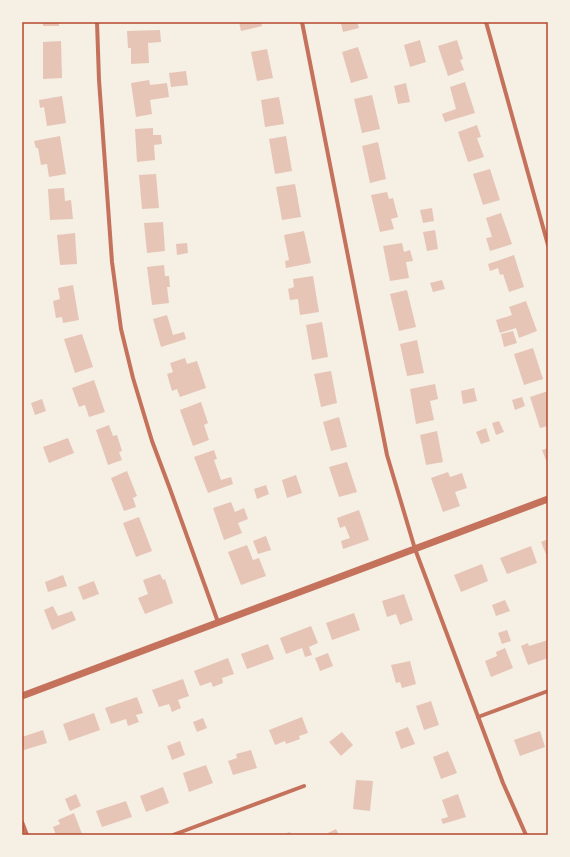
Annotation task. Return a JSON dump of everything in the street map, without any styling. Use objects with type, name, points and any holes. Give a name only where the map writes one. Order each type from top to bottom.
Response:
[{"type":"street","points":[[98,22],[99,80],[112,262],[121,329],[133,378],[152,441],[218,622]]},
{"type":"street","points":[[302,22],[387,455],[416,549],[503,783],[526,835]]},
{"type":"street","points":[[486,22],[548,245]]},
{"type":"street","points":[[22,696],[548,499]]},
{"type":"street","points":[[478,717],[548,691]]},
{"type":"street","points":[[173,835],[304,786]]},
{"type":"street","points":[[22,822],[27,835]]},
{"type":"building","points":[[43,22],[59,22],[59,26],[43,26]]},
{"type":"building","points":[[239,22],[261,22],[262,26],[241,31]]},
{"type":"building","points":[[338,22],[357,22],[359,28],[343,32],[341,24]]},
{"type":"building","points":[[160,30],[161,42],[148,43],[149,63],[131,64],[131,48],[128,48],[127,31]]},
{"type":"building","points":[[420,40],[426,62],[410,67],[404,45]]},
{"type":"building","points":[[457,40],[463,59],[460,60],[464,70],[448,76],[438,46]]},
{"type":"building","points":[[61,41],[62,78],[43,79],[43,42]]},
{"type":"building","points":[[358,47],[368,78],[351,83],[342,52]]},
{"type":"building","points":[[267,49],[273,78],[257,81],[251,52]]},
{"type":"building","points":[[186,71],[188,85],[171,87],[169,73]]},
{"type":"building","points":[[149,80],[150,85],[167,83],[169,97],[150,100],[152,114],[136,117],[131,83]]},
{"type":"building","points":[[465,82],[475,113],[445,122],[442,114],[456,109],[450,87]]},
{"type":"building","points":[[406,83],[410,102],[398,104],[394,86]]},
{"type":"building","points":[[372,95],[380,129],[362,133],[354,99]]},
{"type":"building","points":[[62,96],[66,123],[47,126],[44,107],[40,108],[39,100]]},
{"type":"building","points":[[279,97],[284,124],[265,127],[261,100]]},
{"type":"building","points":[[477,125],[481,137],[477,138],[484,157],[468,162],[458,132]]},
{"type":"building","points":[[153,128],[153,135],[161,135],[162,144],[154,145],[155,160],[137,162],[135,129]]},
{"type":"building","points":[[60,136],[66,174],[49,177],[47,164],[41,165],[38,148],[36,148],[34,141]]},
{"type":"building","points":[[286,136],[292,171],[275,174],[269,139]]},
{"type":"building","points":[[378,142],[386,179],[370,183],[362,146]]},
{"type":"building","points":[[490,169],[500,200],[483,205],[473,174]]},
{"type":"building","points":[[156,174],[159,208],[142,209],[139,175]]},
{"type":"building","points":[[295,184],[301,217],[282,220],[276,187]]},
{"type":"building","points":[[64,188],[65,201],[71,200],[73,219],[50,220],[48,189]]},
{"type":"building","points":[[387,192],[389,199],[393,198],[398,217],[391,219],[394,229],[380,232],[371,195]]},
{"type":"building","points":[[432,208],[434,221],[423,223],[420,210]]},
{"type":"building","points":[[501,213],[512,244],[490,251],[486,238],[492,237],[486,218]]},
{"type":"building","points":[[163,222],[165,251],[147,253],[144,223]]},
{"type":"building","points":[[435,230],[438,249],[427,251],[423,232]]},
{"type":"building","points":[[304,231],[311,263],[286,268],[285,261],[289,260],[284,235]]},
{"type":"building","points":[[75,233],[77,264],[60,265],[57,235]]},
{"type":"building","points":[[187,243],[188,253],[177,255],[176,244]]},
{"type":"building","points":[[402,243],[404,252],[410,250],[413,261],[406,262],[409,278],[390,281],[383,246]]},
{"type":"building","points":[[514,255],[524,287],[509,292],[503,274],[500,275],[498,268],[490,271],[488,264]]},
{"type":"building","points":[[164,265],[165,276],[169,276],[170,287],[167,287],[169,303],[152,305],[147,267]]},
{"type":"building","points":[[313,276],[319,312],[300,315],[298,299],[290,300],[288,289],[294,287],[293,279]]},
{"type":"building","points":[[442,280],[445,289],[433,292],[430,283]]},
{"type":"building","points":[[73,285],[79,320],[63,323],[62,317],[56,318],[53,301],[60,299],[58,288]]},
{"type":"building","points":[[407,290],[416,327],[399,331],[390,294]]},
{"type":"building","points":[[526,301],[537,331],[519,338],[516,328],[500,333],[496,320],[512,315],[509,307]]},
{"type":"building","points":[[167,315],[173,335],[184,332],[186,339],[161,347],[153,319]]},
{"type":"building","points":[[322,322],[328,357],[312,360],[306,325]]},
{"type":"building","points":[[513,331],[517,343],[504,347],[501,334]]},
{"type":"building","points":[[82,334],[93,367],[75,373],[64,339]]},
{"type":"building","points":[[417,340],[424,373],[407,376],[400,344]]},
{"type":"building","points":[[533,348],[543,379],[524,385],[514,354]]},
{"type":"building","points":[[185,358],[187,364],[197,361],[206,388],[180,397],[177,389],[172,391],[167,374],[173,372],[170,363]]},
{"type":"building","points":[[331,371],[337,403],[321,407],[314,374]]},
{"type":"building","points":[[94,380],[105,412],[89,417],[85,405],[79,407],[72,388]]},
{"type":"building","points":[[435,384],[438,399],[430,401],[434,420],[416,424],[410,389]]},
{"type":"building","points":[[474,388],[477,401],[463,404],[461,391]]},
{"type":"building","points":[[548,391],[548,426],[540,428],[530,397]]},
{"type":"building","points":[[522,397],[525,406],[515,410],[512,400]]},
{"type":"building","points":[[42,399],[46,411],[35,415],[31,403]]},
{"type":"building","points":[[201,402],[208,423],[204,425],[209,440],[193,446],[180,410]]},
{"type":"building","points":[[339,417],[347,447],[331,451],[323,422]]},
{"type":"building","points":[[499,421],[504,432],[496,435],[492,423]]},
{"type":"building","points":[[109,425],[113,436],[117,435],[122,451],[119,452],[122,460],[108,465],[96,430]]},
{"type":"building","points":[[486,428],[490,441],[481,444],[476,432]]},
{"type":"building","points":[[437,431],[443,462],[426,465],[420,435]]},
{"type":"building","points":[[68,438],[74,453],[49,463],[43,447]]},
{"type":"building","points":[[548,448],[548,465],[542,450]]},
{"type":"building","points":[[214,450],[217,459],[214,460],[221,480],[231,477],[233,484],[208,493],[194,457]]},
{"type":"building","points":[[347,462],[357,492],[339,497],[329,467]]},
{"type":"building","points":[[127,471],[137,496],[133,498],[136,507],[124,511],[111,478]]},
{"type":"building","points":[[448,472],[450,477],[462,473],[467,488],[455,492],[460,506],[443,512],[431,478]]},
{"type":"building","points":[[296,475],[302,493],[287,498],[282,480]]},
{"type":"building","points":[[266,485],[269,494],[257,499],[254,489]]},
{"type":"building","points":[[231,502],[235,512],[244,508],[248,519],[238,523],[242,533],[224,540],[213,508]]},
{"type":"building","points":[[359,510],[369,540],[343,549],[341,541],[350,538],[345,526],[340,528],[337,518]]},
{"type":"building","points":[[139,517],[152,551],[136,557],[123,523]]},
{"type":"building","points":[[266,536],[271,550],[258,554],[253,541]]},
{"type":"building","points":[[548,539],[548,559],[541,542]]},
{"type":"building","points":[[247,545],[253,560],[259,558],[266,576],[241,585],[228,552]]},
{"type":"building","points":[[531,546],[537,563],[507,574],[500,558]]},
{"type":"building","points":[[482,564],[488,581],[461,592],[454,575]]},
{"type":"building","points":[[160,574],[163,580],[165,579],[173,603],[145,614],[138,598],[148,594],[143,580]]},
{"type":"building","points":[[63,575],[67,586],[48,592],[45,582]]},
{"type":"building","points":[[94,581],[99,594],[83,600],[78,587]]},
{"type":"building","points":[[404,594],[413,620],[400,625],[396,614],[387,617],[382,601]]},
{"type":"building","points":[[505,600],[510,611],[496,616],[492,605]]},
{"type":"building","points":[[53,606],[58,616],[72,611],[76,620],[52,630],[44,610]]},
{"type":"building","points":[[354,613],[360,630],[332,640],[326,623]]},
{"type":"building","points":[[311,626],[318,643],[309,647],[312,655],[305,657],[302,648],[286,654],[280,638]]},
{"type":"building","points":[[507,630],[511,641],[502,644],[498,633]]},
{"type":"building","points":[[548,640],[548,658],[528,665],[521,646],[528,643],[529,646]]},
{"type":"building","points":[[268,644],[274,659],[247,669],[241,654]]},
{"type":"building","points":[[505,648],[513,668],[491,677],[485,661],[497,656],[496,652]]},
{"type":"building","points":[[328,653],[333,666],[320,671],[315,658]]},
{"type":"building","points":[[228,658],[234,674],[222,678],[223,683],[213,687],[211,682],[200,686],[194,671]]},
{"type":"building","points":[[410,661],[416,684],[402,688],[400,682],[396,683],[391,665]]},
{"type":"building","points":[[183,679],[189,696],[178,700],[181,708],[172,712],[169,704],[159,707],[152,690]]},
{"type":"building","points":[[137,697],[143,713],[136,715],[139,722],[128,726],[126,719],[111,724],[105,708]]},
{"type":"building","points":[[431,701],[439,725],[424,730],[416,706]]},
{"type":"building","points":[[94,713],[100,730],[69,741],[63,724]]},
{"type":"building","points":[[302,717],[308,733],[299,736],[300,739],[286,744],[285,741],[275,745],[269,730]]},
{"type":"building","points":[[203,718],[207,728],[197,732],[193,722]]},
{"type":"building","points":[[408,727],[415,744],[401,749],[395,732]]},
{"type":"building","points":[[43,730],[47,743],[24,750],[22,737]]},
{"type":"building","points":[[540,731],[545,747],[520,756],[514,740]]},
{"type":"building","points":[[342,732],[353,745],[341,756],[329,742]]},
{"type":"building","points":[[180,741],[185,755],[172,760],[167,746]]},
{"type":"building","points":[[251,750],[257,768],[233,775],[228,761],[237,758],[236,754]]},
{"type":"building","points":[[448,751],[457,773],[441,779],[433,757]]},
{"type":"building","points":[[206,765],[213,783],[189,792],[183,773]]},
{"type":"building","points":[[356,780],[373,781],[370,811],[353,809]]},
{"type":"building","points":[[163,787],[169,803],[146,812],[140,796]]},
{"type":"building","points":[[76,794],[81,806],[70,811],[65,799]]},
{"type":"building","points":[[458,794],[466,817],[443,824],[441,819],[448,817],[442,800]]},
{"type":"building","points":[[126,801],[132,817],[102,827],[96,811]]},
{"type":"building","points":[[74,813],[82,834],[56,835],[53,827],[60,824],[58,820]]},
{"type":"building","points":[[336,829],[339,835],[324,835]]},
{"type":"building","points":[[290,832],[291,835],[281,835]]}]
